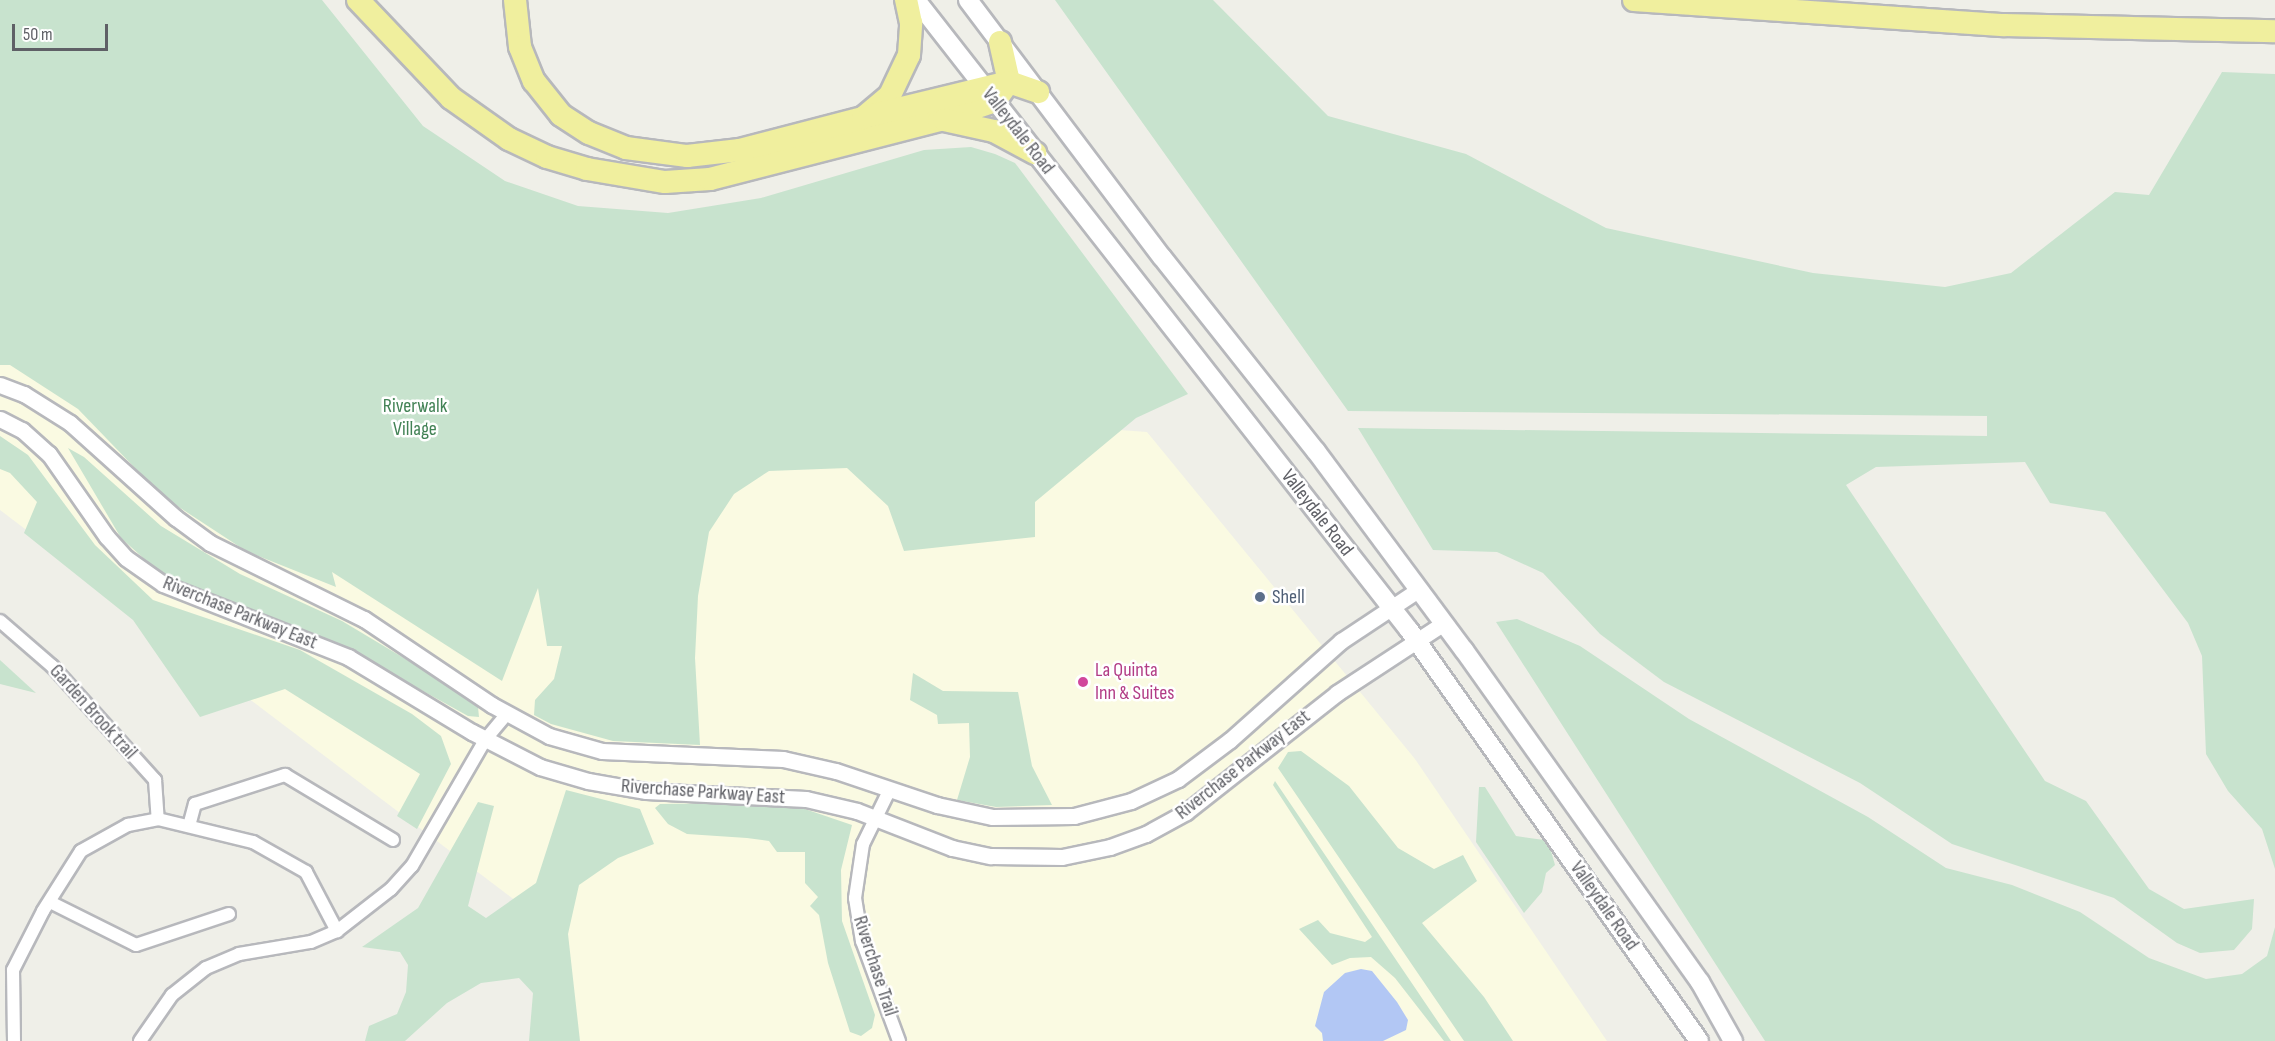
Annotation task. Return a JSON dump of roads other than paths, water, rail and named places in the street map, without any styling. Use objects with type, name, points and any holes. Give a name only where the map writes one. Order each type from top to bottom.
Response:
[{"type":"highway","points":[[358,0],[451,98],[476,117],[528,148],[587,169],[665,182],[710,178],[939,120],[1009,82],[1038,92]]},
{"type":"highway","points":[[515,0],[520,47],[534,81],[561,115],[589,133],[626,148],[669,155],[725,153],[863,118],[989,93]]},
{"type":"highway","points":[[863,118],[890,95],[909,55],[911,23],[906,0]]},
{"type":"highway","points":[[1634,0],[2004,25],[2275,30]]},
{"type":"highway","points":[[1000,42],[1009,82]]},
{"type":"highway","points":[[939,120],[994,131],[1035,153]]},
{"type":"main road","name":"Valleydale Road","points":[[916,0],[1417,641],[1699,1041]]},
{"type":"main road","name":"Valleydale Road","points":[[968,0],[1316,451],[1444,624],[1700,982],[1733,1041]]},
{"type":"street","name":"Riverchase Parkway East","points":[[0,385],[24,394],[70,423],[202,537],[364,619],[507,714],[579,747],[624,753],[783,759],[836,771],[957,811],[1022,819],[1074,816],[1131,801],[1178,779],[1203,763],[1313,664],[1419,590]]},
{"type":"street","name":"Riverchase Parkway East","points":[[0,420],[22,430],[48,454],[73,484],[107,537],[138,568],[172,589],[348,657],[485,740],[540,767],[607,786],[806,799],[873,818],[952,848],[1010,858],[1062,857],[1128,842],[1186,812],[1337,693],[1444,624]]},
{"type":"street","name":"Garden Brook trail","points":[[0,621],[52,666],[155,780],[158,819]]},
{"type":"street","points":[[140,1041],[172,995],[206,968],[239,954],[311,942],[337,931],[391,889],[411,866],[485,740],[507,714]]},
{"type":"street","points":[[189,826],[195,804],[285,775],[393,840]]},
{"type":"street","name":"Riverchase Trail","points":[[890,789],[873,818],[857,865],[856,914],[862,941],[899,1041]]},
{"type":"street","points":[[14,1041],[13,970],[81,851],[128,825],[158,819],[253,842],[306,872],[337,931]]},
{"type":"street","points":[[50,902],[136,945],[229,914]]},
{"type":"water","points":[[1361,969],[1372,971],[1397,1002],[1408,1020],[1406,1030],[1383,1041],[1323,1041],[1322,1033],[1315,1026],[1324,992],[1345,973]]},
{"type":"place","name":"Shell","points":[[1260,597]]},
{"type":"place","name":"La Quinta Inn & Suites","points":[[1083,682]]},
{"type":"park label","name":"Riverwalk Village","points":[[415,418]]}]
